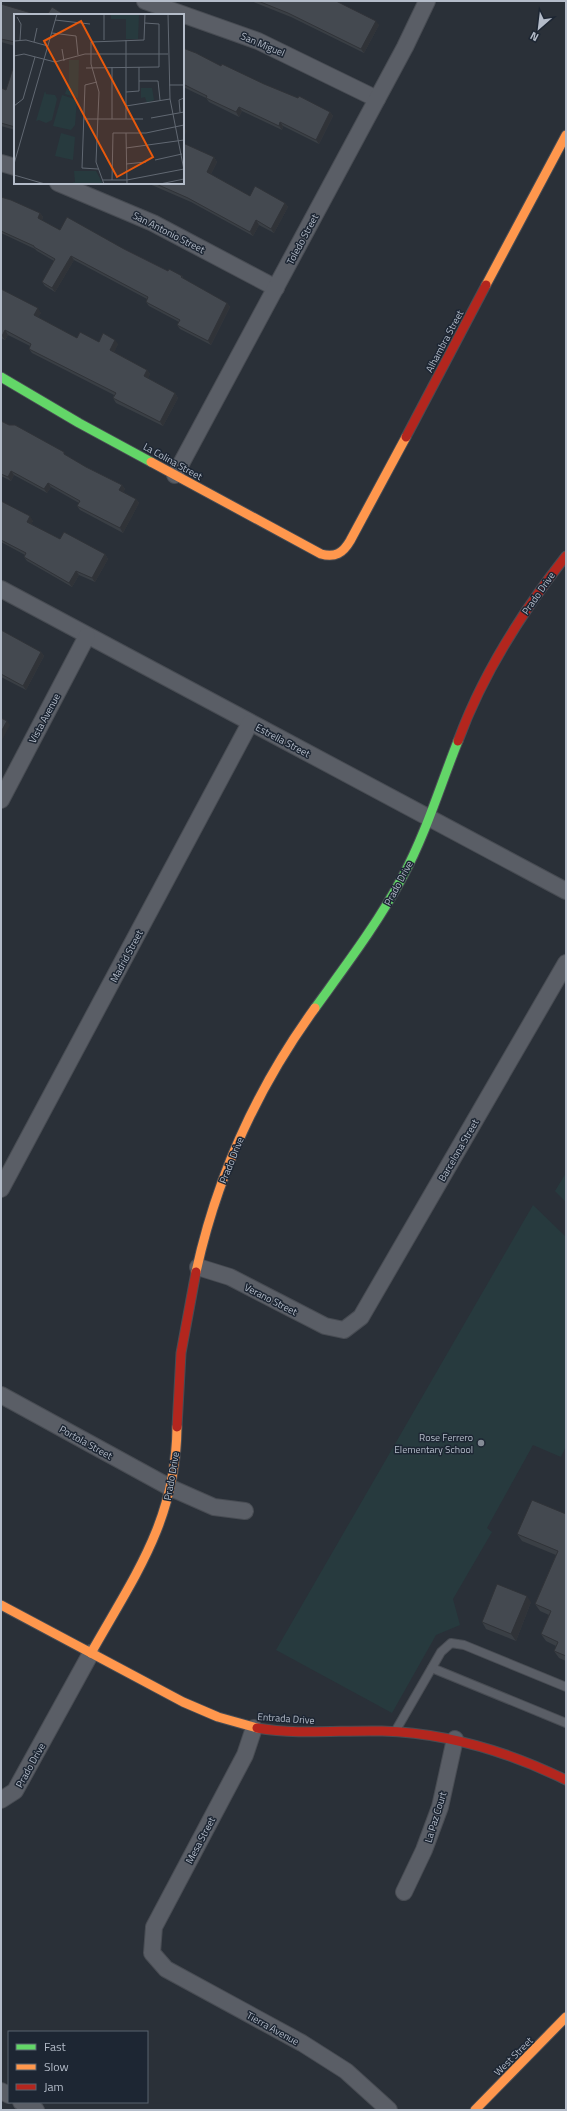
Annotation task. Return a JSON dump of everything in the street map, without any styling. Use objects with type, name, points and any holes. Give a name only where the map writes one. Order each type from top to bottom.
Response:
[{"type":"street","name":"San Miguel","points":[[145,1],[182,14]]},
{"type":"street","name":"Toledo Street","points":[[175,475],[377,99],[427,1]]},
{"type":"street","name":"San Miguel","points":[[184,15],[258,41],[377,99]]},
{"type":"street","name":"Alhambra Street","points":[[337,555],[345,549],[353,536],[566,135]]},
{"type":"street","points":[[1,163],[14,168]]},
{"type":"street","name":"San Antonio Street","points":[[60,184],[153,223],[276,288]]},
{"type":"street","name":"La Colina Street","points":[[1,377],[175,475],[321,554],[331,556],[337,555]]},
{"type":"street","name":"Prado Drive","points":[[1,1800],[15,1791],[158,1532],[171,1488],[178,1437],[179,1376],[186,1315],[213,1205],[237,1142],[264,1089],[298,1032],[374,926],[403,876],[429,817],[461,732],[480,690],[514,628],[566,556]]},
{"type":"street","name":"Estrella Street","points":[[1,589],[566,891]]},
{"type":"street","name":"Vista Avenue","points":[[1,799],[87,636]]},
{"type":"street","name":"Madrid Street","points":[[1,1189],[250,723]]},
{"type":"street","name":"Barcelona Street","points":[[344,1330],[361,1317],[566,963]]},
{"type":"street","name":"Verano Street","points":[[198,1267],[230,1277],[325,1326],[344,1330]]},
{"type":"street","name":"Portola Street","points":[[1,1395],[171,1488],[214,1507],[245,1511]]},
{"type":"street","name":"Entrada Drive","points":[[1,1605],[163,1693],[214,1715],[254,1728],[292,1732],[395,1731],[455,1739],[488,1747],[529,1762],[566,1780]]},
{"type":"street","name":"Mesa Street","points":[[152,1953],[154,1927],[245,1755],[254,1728]]},
{"type":"street","name":"La Paz Court","points":[[404,1892],[424,1850],[440,1807],[455,1739]]},
{"type":"street","name":"Tierra Avenue","points":[[152,1953],[166,1969],[302,2043],[346,2071],[389,2110]]},
{"type":"street","name":"West Street","points":[[475,2110],[565,2021]]},
{"type":"street","points":[[23,2103],[36,2110]]},
{"type":"lane","points":[[395,1731],[444,1647],[451,1643],[459,1643],[566,1687]]},
{"type":"lane","points":[[432,1668],[566,1724]]},
{"type":"green space","points":[[566,1173],[566,1202],[555,1191]]},
{"type":"green space","name":"Rose Ferrero Elementary School","points":[[533,1205],[566,1237],[566,1446],[561,1457],[533,1445],[487,1528],[492,1532],[453,1599],[460,1625],[436,1635],[392,1713],[276,1650]]},
{"type":"building","points":[[258,1],[336,1],[376,21],[361,49],[288,13]]},
{"type":"building","points":[[1,4],[35,14],[14,14],[14,42],[1,39]]},
{"type":"building","points":[[52,7],[63,14],[48,14]]},
{"type":"building","points":[[184,48],[264,84],[298,98],[299,96],[330,112],[316,140],[280,122],[279,126],[239,107],[236,112],[206,98],[207,96],[184,84]]},
{"type":"building","points":[[13,68],[14,127],[1,123],[1,88],[6,90]]},
{"type":"building","points":[[184,143],[214,157],[207,172],[250,196],[255,186],[285,203],[271,229],[256,220],[250,232],[188,198],[156,184],[184,184]]},
{"type":"building","points":[[1,197],[40,213],[38,218],[60,230],[67,217],[124,249],[168,271],[169,269],[227,303],[208,341],[177,325],[180,320],[146,302],[148,297],[71,256],[52,288],[42,282],[55,259],[34,246],[1,231]]},
{"type":"building","points":[[1,289],[38,308],[34,315],[77,338],[80,332],[99,342],[103,333],[115,340],[110,350],[147,370],[144,376],[175,393],[160,422],[113,398],[116,393],[29,349],[31,344],[5,330],[2,336]]},
{"type":"building","points":[[1,421],[9,425],[15,425],[64,452],[64,454],[86,467],[122,485],[119,490],[136,499],[120,528],[77,506],[80,501],[48,483],[44,489],[11,471],[8,477],[1,474]]},
{"type":"building","points":[[1,501],[30,516],[27,522],[60,539],[64,532],[105,554],[92,578],[76,571],[69,583],[24,557],[26,553],[1,540]]},
{"type":"building","points":[[1,630],[41,652],[23,686],[1,674]]},
{"type":"building","points":[[1,718],[7,721],[1,732]]},
{"type":"building","points":[[532,1500],[566,1514],[566,1656],[554,1651],[558,1642],[541,1634],[551,1611],[535,1604],[558,1551],[517,1534]]},
{"type":"building","points":[[497,1584],[527,1596],[511,1634],[482,1622]]},
{"type":"traffic: fast","points":[[1,377],[79,423],[151,462]]},
{"type":"traffic: fast","points":[[315,1008],[350,960],[403,876],[426,826],[458,741]]},
{"type":"traffic: slow","points":[[486,285],[566,135]]},
{"type":"traffic: slow","points":[[151,462],[321,554],[334,555],[338,554],[344,549],[350,541],[406,437]]},
{"type":"traffic: slow","points":[[196,1272],[215,1202],[242,1134],[257,1101],[294,1038],[315,1008]]},
{"type":"traffic: slow","points":[[91,1653],[137,1572],[161,1519],[169,1491],[175,1460],[177,1427]]},
{"type":"traffic: slow","points":[[1,1605],[183,1702],[218,1717],[257,1728]]},
{"type":"traffic: slow","points":[[475,2110],[566,2017]]},
{"type":"traffic: jam","points":[[406,437],[486,285]]},
{"type":"traffic: jam","points":[[458,741],[479,691],[505,644],[534,599],[566,556]]},
{"type":"traffic: jam","points":[[177,1427],[181,1353],[196,1272]]},
{"type":"traffic: jam","points":[[257,1728],[303,1732],[382,1731],[430,1735],[477,1745],[499,1752],[522,1760],[566,1780]]},
{"type":"place","name":"Rose Ferrero Elementary School","points":[[481,1443]]}]
